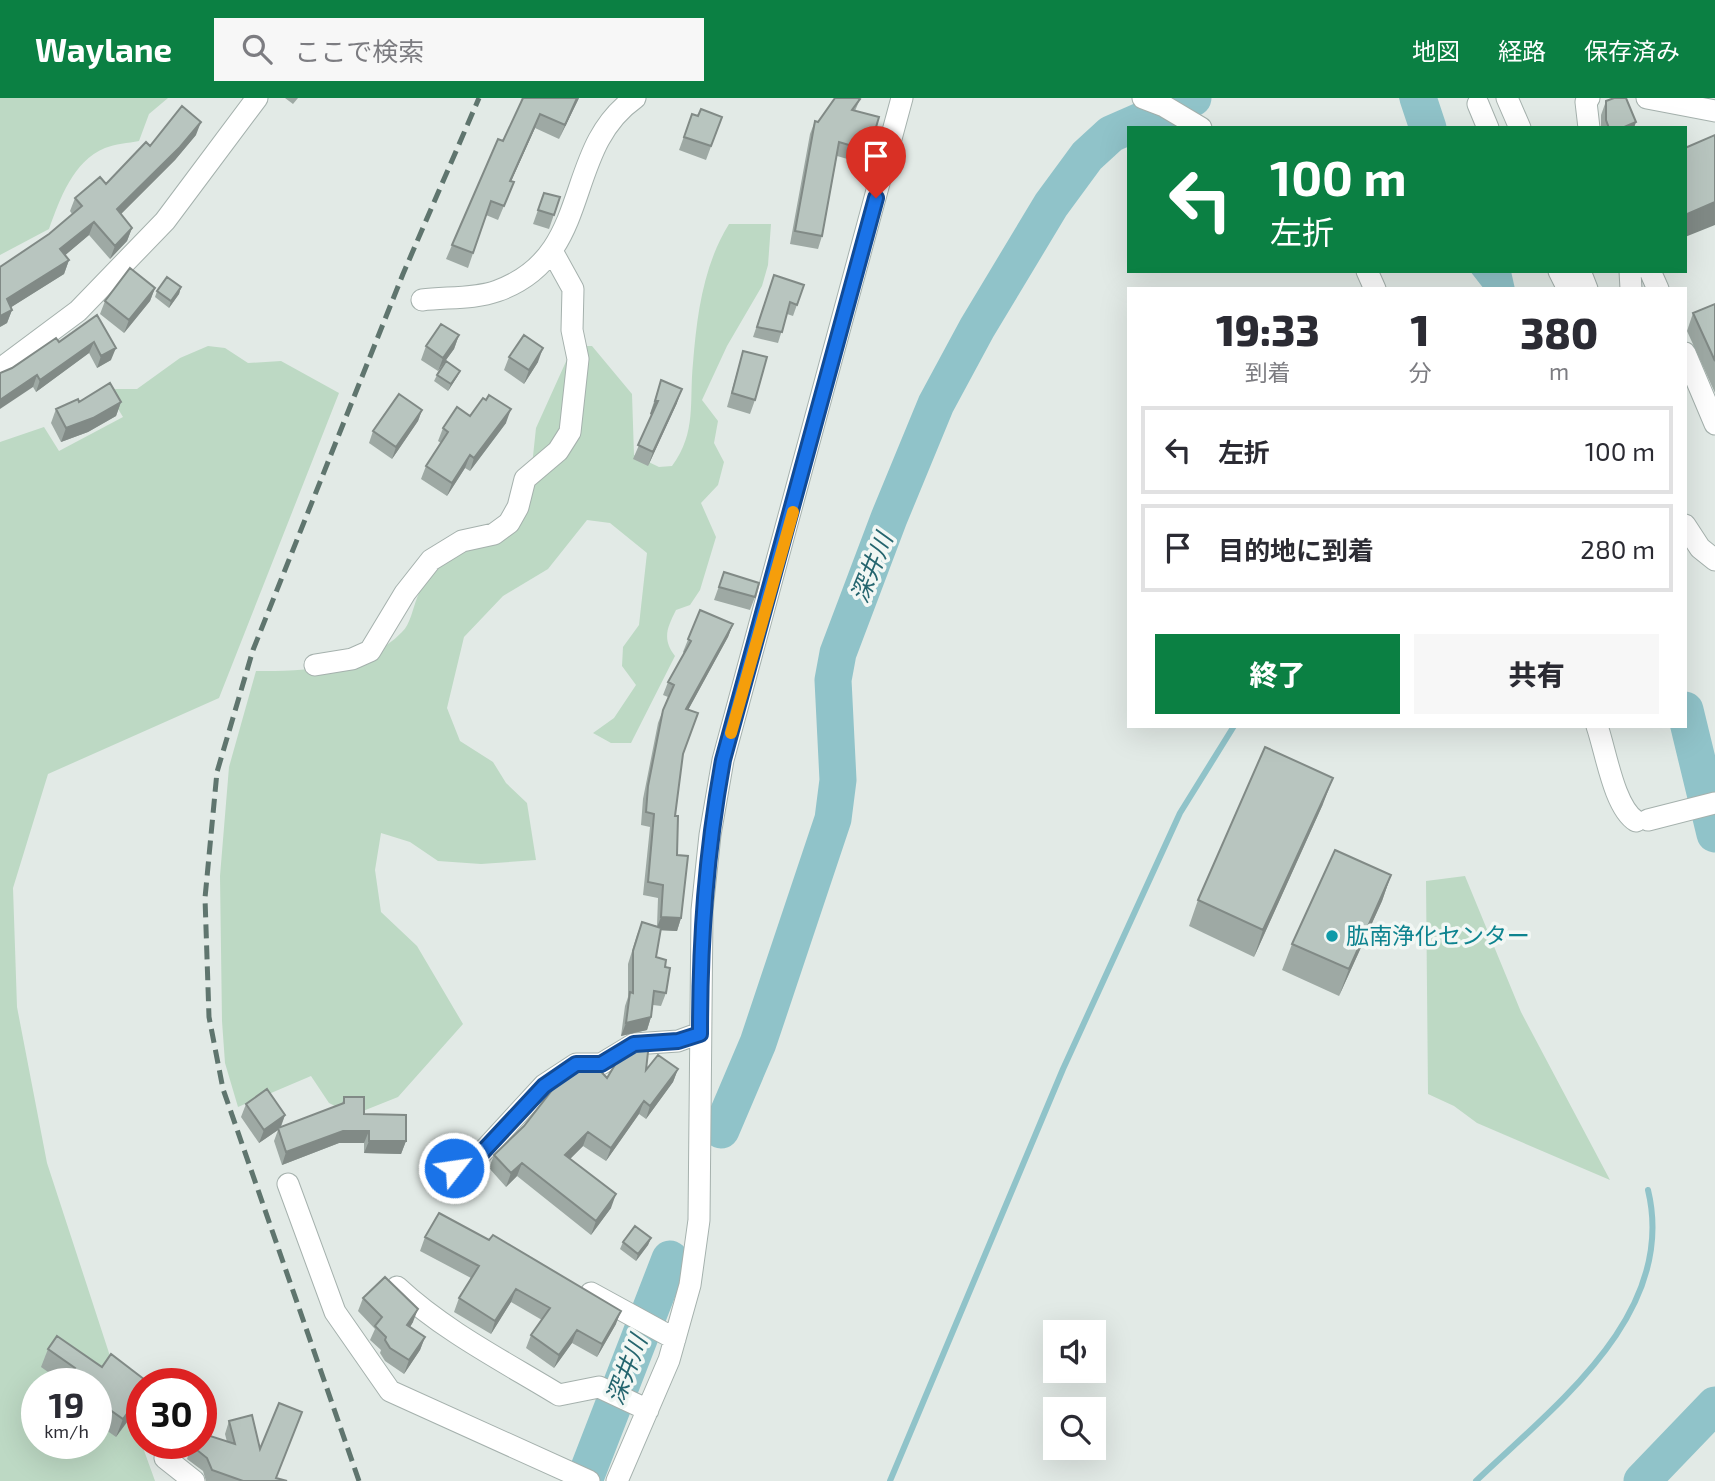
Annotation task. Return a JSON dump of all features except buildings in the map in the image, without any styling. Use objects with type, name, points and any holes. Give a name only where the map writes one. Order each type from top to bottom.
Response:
[{"type":"street","points":[[0,369],[78,311],[155,231],[217,155],[257,98]]},
{"type":"street","points":[[422,300],[495,292],[522,279],[545,263],[562,235],[591,153],[619,109],[635,98]]},
{"type":"street","points":[[617,1481],[675,1339],[690,1285],[699,1220],[702,910],[709,835],[723,760],[902,98]]},
{"type":"street","points":[[1143,98],[1164,106],[1198,126]]},
{"type":"street","points":[[1507,98],[1519,126]]},
{"type":"street","points":[[1589,98],[1586,102],[1589,126]]},
{"type":"street","points":[[1647,98],[1715,111]]},
{"type":"street","points":[[1478,104],[1487,126]]},
{"type":"street","points":[[315,665],[352,659],[370,651],[405,593],[431,560],[462,541],[494,534],[509,523],[518,507],[525,479],[558,451],[570,432],[578,359],[572,330],[573,289],[552,251]]},
{"type":"street","points":[[1687,358],[1715,424]]},
{"type":"street","points":[[1687,528],[1715,563],[1715,572]]},
{"type":"street","points":[[1598,728],[1619,801],[1627,815],[1642,821],[1715,803]]},
{"type":"street","points":[[433,1176],[475,1160],[544,1086],[576,1064],[601,1064],[634,1044],[678,1041],[700,1034]]},
{"type":"street","points":[[288,1184],[335,1312],[390,1391],[589,1481]]},
{"type":"street","points":[[570,1281],[675,1339]]},
{"type":"street","points":[[397,1287],[437,1319],[559,1395],[598,1387],[648,1410]]},
{"type":"street","points":[[166,1459],[194,1481]]},
{"type":"green space","points":[[0,98],[168,98],[149,114],[139,141],[105,148],[84,162],[69,182],[49,229],[0,255]]},
{"type":"green space","points":[[729,224],[771,224],[768,265],[762,286],[727,346],[702,400],[718,421],[714,443],[724,462],[718,485],[701,503],[716,537],[700,590],[690,605],[676,610],[670,622],[667,639],[675,656],[631,743],[611,743],[593,733],[614,718],[636,685],[622,666],[623,647],[639,625],[647,553],[610,523],[587,520],[548,569],[503,596],[464,637],[447,708],[460,741],[493,762],[506,783],[527,803],[536,860],[481,864],[438,861],[410,842],[381,833],[375,870],[381,912],[417,946],[463,1024],[398,1097],[353,1115],[329,1103],[311,1076],[238,1107],[225,1063],[220,876],[229,767],[256,671],[314,669],[353,661],[371,654],[387,645],[405,629],[423,584],[439,565],[458,554],[495,541],[531,475],[536,428],[573,346],[592,346],[632,394],[634,455],[659,467],[672,466],[689,429],[699,309],[707,274]]},
{"type":"green space","points":[[208,346],[225,348],[248,363],[281,361],[339,393],[219,698],[48,774],[13,888],[17,1007],[47,1163],[126,1400],[126,1459],[147,1459],[155,1481],[0,1481],[0,442],[44,427],[59,451],[123,417],[106,389],[137,389],[180,358]]},
{"type":"green space","points":[[1465,876],[1521,1012],[1610,1180],[1477,1123],[1454,1106],[1428,1094],[1426,881]]},
{"type":"water","points":[[1399,98],[1407,98],[1444,126],[1410,126]]},
{"type":"water","points":[[1472,273],[1511,273],[1515,287],[1482,287]]},
{"type":"waterway","name":"深井川","points":[[1129,126],[1193,98]]},
{"type":"waterway","points":[[1418,98],[1427,126]]},
{"type":"waterway","name":"深井川","points":[[721,1130],[758,1043],[833,819],[838,780],[833,680],[838,653],[889,518],[936,404],[977,328],[1051,205],[1087,156],[1111,134],[1127,127]]},
{"type":"waterway","points":[[1687,718],[1715,834]]},
{"type":"waterway","points":[[890,1481],[1063,1069],[1180,813],[1233,728]]},
{"type":"waterway","points":[[1476,1481],[1573,1389],[1602,1354],[1627,1317],[1645,1277],[1652,1235],[1648,1190]]},
{"type":"waterway","name":"深井川","points":[[584,1481],[670,1259]]},
{"type":"waterway","points":[[1642,1481],[1715,1405]]},
{"type":"railway","points":[[359,1481],[223,1089],[209,1017],[205,898],[217,772],[253,650],[403,274],[479,98]]},
{"type":"slow traffic","points":[[731,733],[793,512]]},
{"type":"place","name":"肱南浄化センター","points":[[1332,936]]},
{"type":"route","points":[[454,1168],[475,1160],[544,1086],[576,1064],[601,1064],[634,1044],[678,1041],[700,1034],[702,910],[709,835],[723,760],[876,198]]}]
